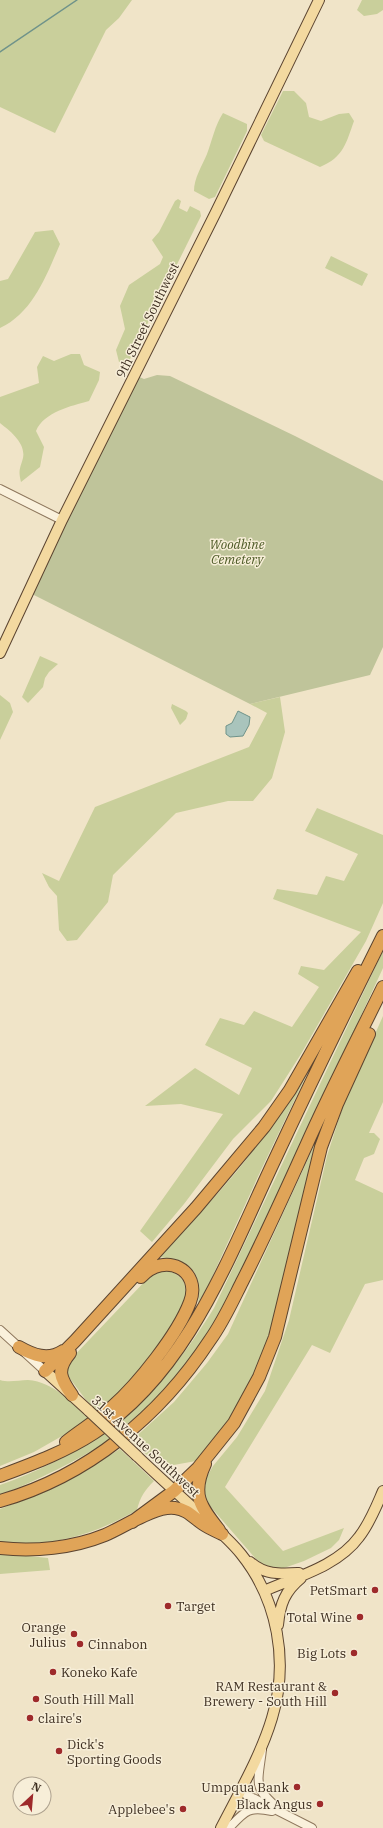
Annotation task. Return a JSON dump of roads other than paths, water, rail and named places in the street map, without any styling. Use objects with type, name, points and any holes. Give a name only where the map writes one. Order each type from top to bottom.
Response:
[{"type":"highway","points":[[45,1371],[75,1341],[210,1192],[264,1127],[290,1090],[383,929]]},
{"type":"highway","points":[[0,1476],[42,1460],[94,1432],[127,1407],[163,1368],[200,1315],[305,1093],[383,936]]},
{"type":"highway","points":[[0,1501],[19,1496],[54,1481],[111,1446],[129,1433],[160,1404],[192,1366],[211,1340],[258,1251],[319,1117],[383,987]]},
{"type":"highway","points":[[132,1522],[174,1491],[198,1468],[213,1451],[243,1409],[272,1348],[321,1147],[336,1104],[383,1002]]},
{"type":"highway","points":[[42,1460],[112,1407],[129,1389],[167,1342],[184,1316],[192,1298],[192,1285],[183,1271],[172,1265],[156,1265],[144,1274],[72,1351],[63,1364],[61,1373],[64,1384],[72,1395]]},
{"type":"highway","points":[[18,1347],[34,1355],[49,1357],[60,1353],[75,1341]]},
{"type":"highway","points":[[213,1451],[199,1477],[197,1491],[203,1509],[222,1534]]},
{"type":"highway","points":[[0,1548],[27,1550],[62,1546],[104,1535],[160,1508],[176,1508],[191,1514],[202,1524],[222,1534]]},
{"type":"main road","name":"9th Street Southwest","points":[[0,653],[62,520],[216,212],[319,0]]},
{"type":"main road","name":"31st Avenue Southwest","points":[[45,1371],[222,1534],[240,1553],[253,1571],[264,1591],[278,1636]]},
{"type":"main road","points":[[264,1591],[333,1561],[348,1550],[358,1539],[373,1513],[383,1491]]},
{"type":"main road","points":[[240,1553],[257,1567],[271,1574],[307,1572]]},
{"type":"main road","points":[[222,1828],[263,1742],[272,1718],[279,1686],[280,1660],[278,1636],[280,1610],[284,1596],[293,1584],[307,1572]]},
{"type":"street","points":[[0,489],[62,520]]},
{"type":"street","name":"31st Avenue Southwest","points":[[0,1330],[45,1371]]},
{"type":"street","points":[[373,1513],[383,1504]]},
{"type":"street","points":[[263,1742],[258,1778],[259,1787],[264,1796],[283,1813]]},
{"type":"street","points":[[239,1791],[312,1828]]},
{"type":"street","points":[[229,1828],[242,1813],[249,1809],[257,1808],[283,1813]]},
{"type":"water","points":[[238,711],[250,717],[249,725],[243,736],[230,737],[226,734],[226,726],[232,723]]},
{"type":"waterway","points":[[0,52],[77,0]]},
{"type":"place","name":"PetSmart","points":[[375,1590]]},
{"type":"place","name":"Target","points":[[168,1606]]},
{"type":"place","name":"Total Wine","points":[[360,1617]]},
{"type":"place","name":"Orange Julius","points":[[74,1634]]},
{"type":"place","name":"Cinnabon","points":[[80,1644]]},
{"type":"place","name":"Big Lots","points":[[354,1653]]},
{"type":"place","name":"Koneko Kafe","points":[[53,1672]]},
{"type":"place","name":"RAM Restaurant & Brewery - South Hill","points":[[335,1693]]},
{"type":"place","name":"South Hill Mall","points":[[36,1699]]},
{"type":"place","name":"claire's","points":[[30,1718]]},
{"type":"place","name":"Dick's Sporting Goods","points":[[59,1751]]},
{"type":"place","name":"Umpqua Bank","points":[[297,1787]]},
{"type":"place","name":"Black Angus","points":[[320,1804]]},
{"type":"place","name":"Applebee's","points":[[183,1809]]},
{"type":"park label","name":"Woodbine Cemetery","points":[[237,552]]}]
